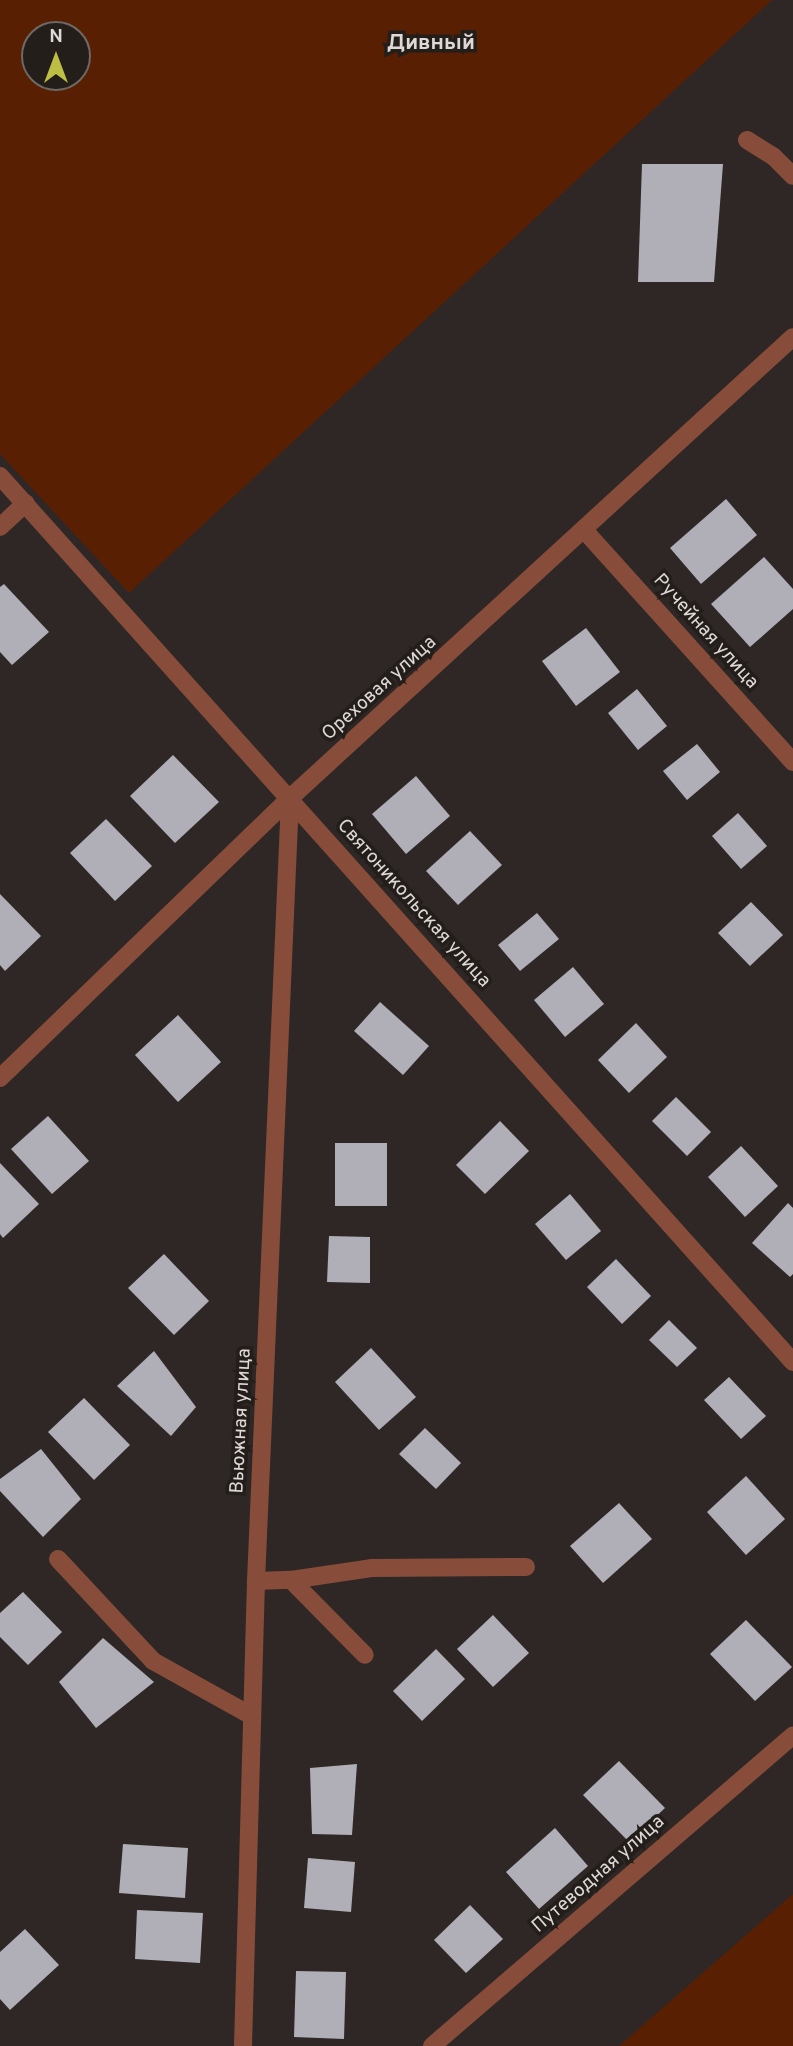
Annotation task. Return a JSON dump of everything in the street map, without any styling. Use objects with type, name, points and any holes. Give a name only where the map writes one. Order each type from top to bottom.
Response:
[{"type":"street","points":[[747,140],[773,156],[793,176]]},
{"type":"street","name":"Ореховая улица","points":[[0,1078],[290,798],[585,531],[793,337]]},
{"type":"street","name":"Святоникольская улица","points":[[0,476],[793,1362]]},
{"type":"street","points":[[0,527],[26,503]]},
{"type":"street","name":"Ручейная улица","points":[[585,531],[793,762]]},
{"type":"street","name":"Вьюжная улица","points":[[243,2046],[256,1581],[290,798]]},
{"type":"street","points":[[58,1559],[153,1661],[252,1716]]},
{"type":"street","points":[[256,1581],[291,1580],[371,1568],[526,1567]]},
{"type":"street","points":[[291,1580],[365,1655]]},
{"type":"street","name":"Путеводная улица","points":[[432,2046],[793,1736]]},
{"type":"shaded area","points":[[0,0],[772,0],[129,593],[0,454]]},
{"type":"shaded area","points":[[793,1894],[793,2046],[619,2046]]},
{"type":"building","points":[[642,164],[723,164],[714,282],[638,282]]},
{"type":"building","points":[[726,499],[757,535],[701,584],[670,548]]},
{"type":"building","points":[[764,557],[793,589],[793,609],[750,647],[711,604]]},
{"type":"building","points":[[4,584],[49,632],[12,665],[0,652],[0,587]]},
{"type":"building","points":[[586,628],[620,672],[576,706],[542,661]]},
{"type":"building","points":[[637,689],[667,726],[638,750],[608,713]]},
{"type":"building","points":[[697,744],[720,772],[687,800],[663,771]]},
{"type":"building","points":[[173,755],[219,802],[175,843],[130,796]]},
{"type":"building","points":[[416,776],[450,816],[406,854],[372,814]]},
{"type":"building","points":[[738,813],[767,846],[741,869],[712,836]]},
{"type":"building","points":[[106,819],[152,866],[115,901],[70,853]]},
{"type":"building","points":[[470,831],[502,865],[458,905],[426,871]]},
{"type":"building","points":[[0,894],[41,936],[5,971],[0,965]]},
{"type":"building","points":[[751,902],[783,935],[750,966],[718,933]]},
{"type":"building","points":[[537,913],[559,939],[520,971],[498,945]]},
{"type":"building","points":[[573,967],[604,1004],[565,1037],[534,1000]]},
{"type":"building","points":[[380,1002],[429,1046],[403,1075],[354,1031]]},
{"type":"building","points":[[178,1015],[221,1062],[178,1102],[135,1055]]},
{"type":"building","points":[[636,1023],[667,1057],[629,1093],[598,1060]]},
{"type":"building","points":[[676,1097],[711,1132],[687,1156],[652,1121]]},
{"type":"building","points":[[48,1116],[89,1161],[52,1194],[11,1149]]},
{"type":"building","points":[[500,1121],[529,1151],[485,1194],[456,1165]]},
{"type":"building","points":[[335,1143],[387,1143],[387,1206],[335,1206]]},
{"type":"building","points":[[741,1146],[778,1186],[745,1217],[708,1177]]},
{"type":"building","points":[[0,1163],[39,1204],[3,1238],[0,1234]]},
{"type":"building","points":[[570,1194],[601,1231],[566,1260],[535,1224]]},
{"type":"building","points":[[788,1203],[793,1208],[793,1274],[790,1277],[752,1243]]},
{"type":"building","points":[[329,1236],[370,1237],[370,1283],[327,1282]]},
{"type":"building","points":[[164,1254],[209,1301],[174,1335],[128,1288]]},
{"type":"building","points":[[616,1259],[651,1296],[622,1324],[587,1287]]},
{"type":"building","points":[[669,1320],[697,1348],[677,1367],[649,1340]]},
{"type":"building","points":[[371,1348],[416,1397],[379,1430],[335,1382]]},
{"type":"building","points":[[154,1351],[196,1407],[171,1436],[117,1386]]},
{"type":"building","points":[[729,1377],[766,1416],[741,1439],[704,1400]]},
{"type":"building","points":[[84,1398],[130,1445],[94,1480],[48,1432]]},
{"type":"building","points":[[425,1428],[461,1463],[436,1489],[399,1454]]},
{"type":"building","points":[[41,1449],[81,1499],[43,1537],[0,1491],[0,1479]]},
{"type":"building","points":[[746,1476],[785,1519],[746,1555],[707,1512]]},
{"type":"building","points":[[619,1503],[652,1539],[603,1583],[570,1546]]},
{"type":"building","points":[[23,1592],[62,1632],[28,1665],[0,1637],[0,1613]]},
{"type":"building","points":[[493,1615],[529,1653],[493,1687],[457,1649]]},
{"type":"building","points":[[746,1620],[792,1667],[755,1701],[710,1654]]},
{"type":"building","points":[[103,1638],[154,1682],[96,1728],[59,1682]]},
{"type":"building","points":[[436,1649],[465,1679],[422,1721],[393,1691]]},
{"type":"building","points":[[619,1761],[665,1808],[629,1842],[583,1795]]},
{"type":"building","points":[[357,1764],[352,1835],[312,1834],[310,1768]]},
{"type":"building","points":[[555,1828],[588,1866],[539,1909],[506,1872]]},
{"type":"building","points":[[123,1844],[188,1848],[185,1898],[119,1893]]},
{"type":"building","points":[[308,1858],[355,1862],[351,1912],[304,1908]]},
{"type":"building","points":[[470,1905],[503,1939],[466,1973],[434,1940]]},
{"type":"building","points":[[137,1910],[203,1913],[200,1963],[135,1959]]},
{"type":"building","points":[[25,1929],[59,1965],[10,2010],[0,1999],[0,1952]]},
{"type":"building","points":[[296,1971],[346,1972],[344,2039],[294,2037]]},
{"type":"district","name":"Дивный","points":[[431,44]]}]
